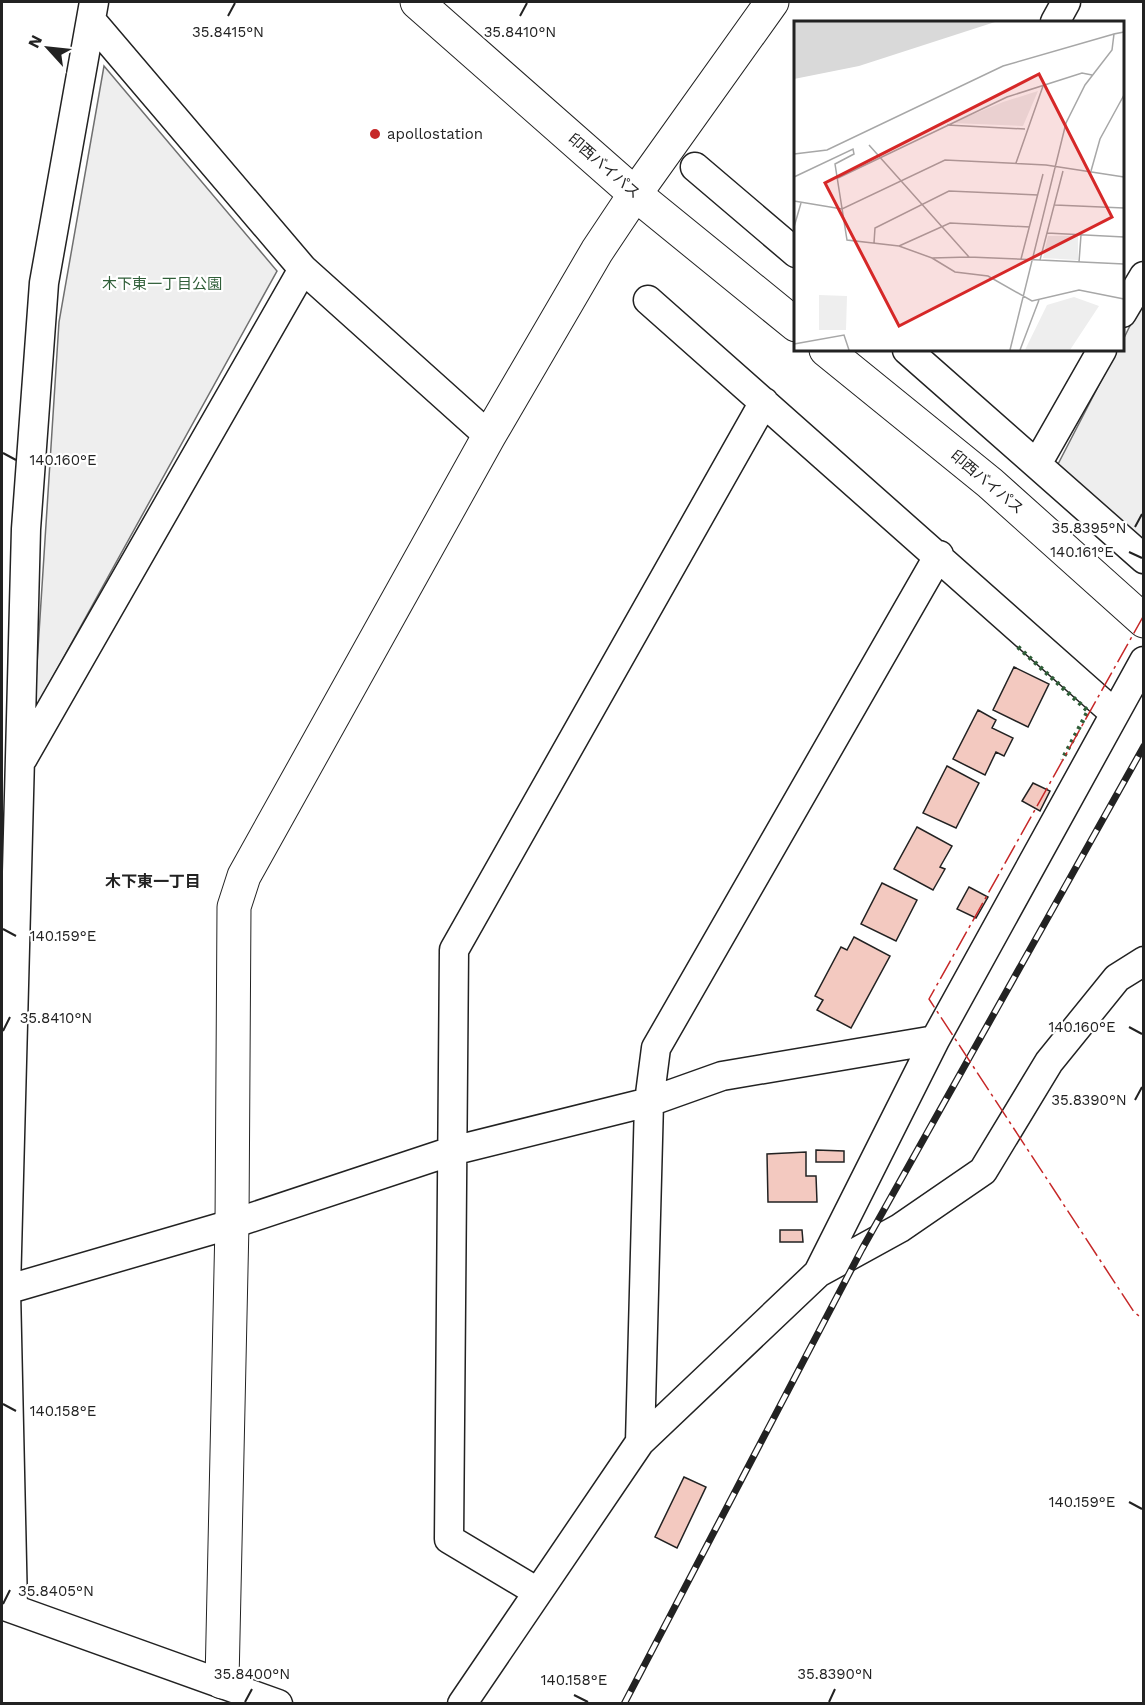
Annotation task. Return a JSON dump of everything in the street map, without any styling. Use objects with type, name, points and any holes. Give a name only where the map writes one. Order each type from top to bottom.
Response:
[{"type":"main road","name":"印西バイパス","points":[[417,2],[635,194],[794,324]]},
{"type":"main road","points":[[214,1693],[232,1224],[234,907],[244,876],[489,436],[597,251],[772,2]]},
{"type":"main road","name":"印西バイパス","points":[[827,351],[990,483],[1143,621]]},
{"type":"street","points":[[1055,21],[1066,2]]},
{"type":"street","points":[[93,11],[303,268],[489,436]]},
{"type":"street","points":[[93,11],[44,283],[26,529],[4,1291],[7,1607],[214,1693],[278,1704]]},
{"type":"street","points":[[695,167],[794,253]]},
{"type":"street","points":[[20,762],[303,268]]},
{"type":"street","points":[[1124,309],[1143,276]]},
{"type":"street","points":[[648,300],[939,555],[1114,713]]},
{"type":"street","points":[[908,351],[1143,559]]},
{"type":"street","points":[[1037,464],[1101,351]]},
{"type":"street","points":[[537,1591],[449,1539],[454,950],[764,402]]},
{"type":"street","points":[[640,1442],[649,1102],[656,1048],[939,555]]},
{"type":"street","points":[[818,1273],[935,1040],[1143,661]]},
{"type":"street","points":[[462,1704],[640,1442],[818,1273],[900,1228],[983,1171],[1048,1062],[1117,978],[1143,961]]},
{"type":"street","points":[[4,1291],[232,1224],[452,1151],[649,1102],[722,1076],[935,1040]]},
{"type":"green space","name":"木下東一丁目公園","points":[[104,66],[277,271],[34,711],[59,322]]},
{"type":"green space","points":[[1143,299],[1143,544],[1056,468],[1116,351],[1124,351],[1124,338]]},
{"type":"building","points":[[1014,667],[1049,684],[1028,727],[993,710]]},
{"type":"building","points":[[978,710],[996,720],[992,728],[1013,738],[1004,756],[996,752],[985,775],[953,759]]},
{"type":"building","points":[[947,766],[979,783],[956,828],[923,813]]},
{"type":"building","points":[[1033,783],[1050,791],[1040,811],[1022,801]]},
{"type":"building","points":[[917,827],[952,846],[940,867],[945,869],[933,890],[894,869]]},
{"type":"building","points":[[882,883],[917,900],[896,941],[861,924]]},
{"type":"building","points":[[969,887],[988,897],[976,918],[957,909]]},
{"type":"building","points":[[854,937],[890,956],[851,1028],[817,1010],[823,1000],[815,996],[841,947],[847,950]]},
{"type":"building","points":[[816,1150],[844,1151],[844,1162],[816,1162]]},
{"type":"building","points":[[806,1152],[806,1176],[816,1176],[817,1202],[768,1202],[767,1154]]},
{"type":"building","points":[[780,1230],[802,1230],[803,1242],[780,1242]]},
{"type":"building","points":[[684,1477],[706,1487],[677,1548],[655,1537]]},
{"type":"railway","points":[[624,1704],[862,1249],[1144,746]]},
{"type":"hedge","points":[[1018,647],[1088,711],[1062,760]]},
{"type":"power","points":[[1144,615],[929,999],[1134,1312],[1144,1320]]},
{"type":"place","name":"apollostation","points":[[375,134]]},
{"type":"district","name":"木下東一丁目","points":[[153,881]]}]
